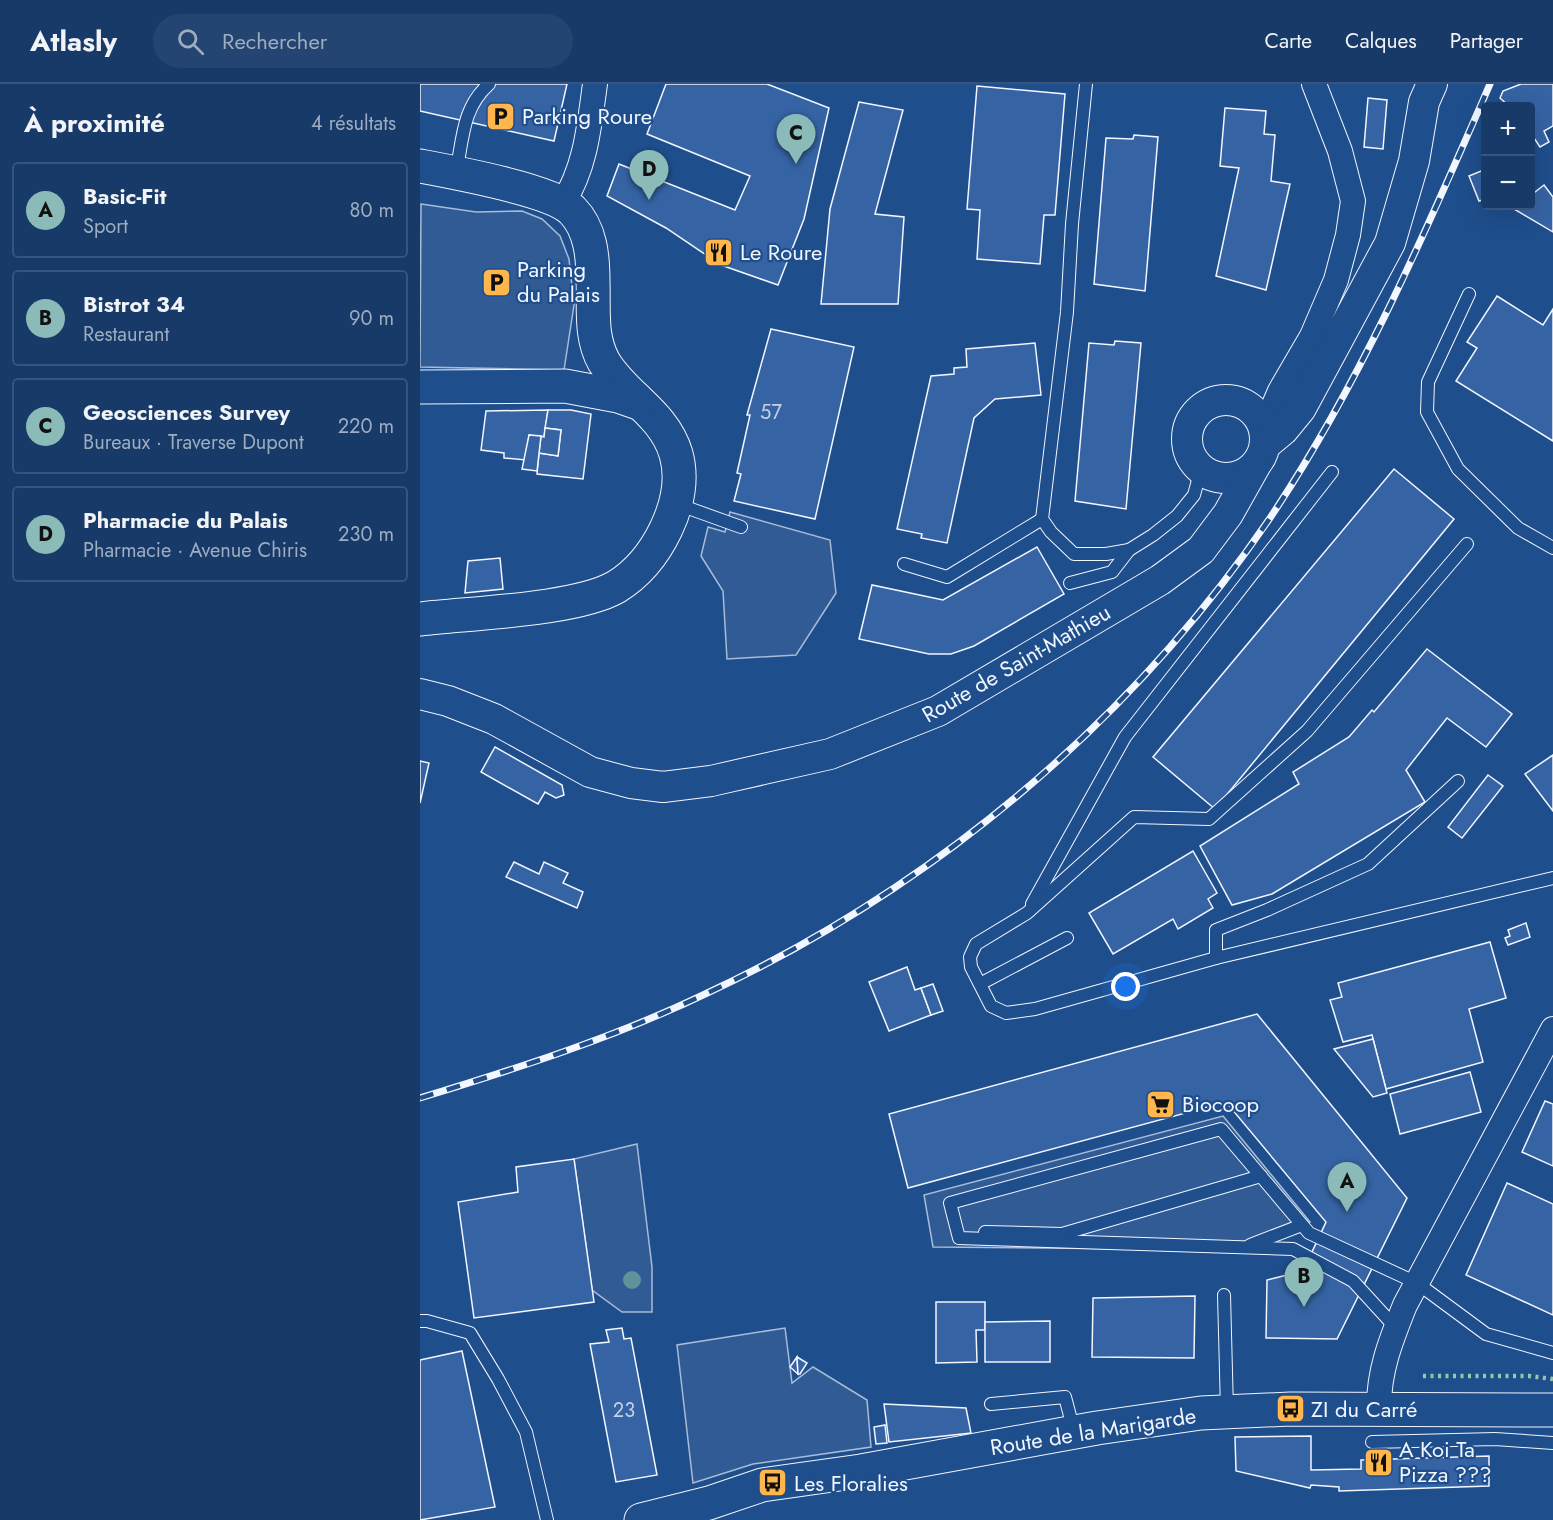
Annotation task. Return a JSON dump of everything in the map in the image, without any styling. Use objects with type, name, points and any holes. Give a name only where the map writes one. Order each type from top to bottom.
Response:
[{"type":"main road","points":[[420,166],[535,193],[563,203],[579,219],[592,255],[594,339],[590,370],[580,381],[565,386]]},
{"type":"main road","points":[[420,619],[583,600],[616,587],[642,567],[659,543],[676,503],[679,479],[676,455],[667,433],[645,405],[612,374],[594,339]]},
{"type":"main road","points":[[420,387],[565,386],[618,396],[645,405]]},
{"type":"main road","name":"Route de la Marigarde","points":[[641,1520],[682,1515],[762,1485],[861,1471],[1074,1432],[1227,1412],[1553,1410]]},
{"type":"street","points":[[563,203],[578,178],[586,149],[595,84]]},
{"type":"street","points":[[1261,446],[1254,411],[1237,402],[1219,401],[1207,405],[1196,414],[1189,428],[1188,445],[1192,458],[1201,469],[1216,477],[1233,478],[1245,474],[1261,446],[1280,391],[1312,336],[1336,280],[1350,224],[1353,201],[1343,161],[1314,84]]},
{"type":"street","name":"Route de Saint-Mathieu","points":[[420,694],[448,701],[494,719],[590,772],[631,783],[663,787],[711,781],[830,754],[938,711],[1160,580],[1201,550],[1228,514],[1261,446],[1283,430],[1301,408],[1390,243],[1414,161],[1424,102],[1432,84]]},
{"type":"street","points":[[1379,1410],[1383,1366],[1396,1328],[1417,1282],[1553,1029]]},
{"type":"lane","points":[[456,174],[470,106],[476,95],[489,84]]},
{"type":"lane","points":[[1086,84],[1072,224],[1067,312],[1042,519],[1051,532],[1074,554],[1106,554],[1129,550]]},
{"type":"lane","points":[[1469,294],[1428,381],[1427,412],[1458,470],[1518,528],[1553,548]]},
{"type":"lane","points":[[1070,583],[1112,572],[1129,550],[1177,516],[1194,495],[1201,469]]},
{"type":"lane","points":[[1027,913],[1125,737],[1332,472]]},
{"type":"lane","points":[[676,503],[741,527]]},
{"type":"lane","points":[[904,564],[947,577],[1042,519]]},
{"type":"lane","points":[[1467,544],[1307,732],[1209,819],[1134,817],[1027,913],[976,944],[970,957],[971,967],[992,1006],[1006,1013],[1035,1009],[1216,958],[1553,878]]},
{"type":"lane","points":[[1216,958],[1216,930],[1267,910],[1368,864],[1458,781]]},
{"type":"lane","points":[[980,984],[1067,938]]},
{"type":"lane","points":[[1396,1328],[1353,1281],[1293,1249],[959,1238],[950,1203],[1221,1129],[1309,1233],[1417,1282],[1486,1335],[1553,1353]]},
{"type":"lane","points":[[957,1231],[1062,1234],[1261,1176]]},
{"type":"lane","points":[[1244,1248],[1302,1225]]},
{"type":"lane","points":[[1224,1295],[1227,1412]]},
{"type":"lane","points":[[420,1321],[470,1334],[498,1379],[526,1432],[547,1520]]},
{"type":"lane","points":[[991,1404],[1065,1397],[1074,1432]]},
{"type":"lane","points":[[1372,1442],[1495,1440],[1553,1443]]},
{"type":"shaded area","name":"Parking du Palais","points":[[421,204],[476,212],[522,211],[542,219],[560,236],[569,259],[574,305],[564,370],[420,367]]},
{"type":"shaded area","points":[[730,512],[830,540],[836,593],[796,655],[727,659],[723,591],[701,556],[708,527],[725,532]]},
{"type":"shaded area","points":[[1223,1116],[1310,1222],[1236,1250],[933,1247],[924,1195]]},
{"type":"shaded area","points":[[637,1144],[652,1267],[652,1312],[622,1312],[592,1290],[574,1159]]},
{"type":"shaded area","points":[[785,1328],[792,1383],[813,1367],[867,1400],[871,1447],[753,1464],[693,1483],[677,1345]]},
{"type":"building","name":"Parking Roure","points":[[420,84],[567,84],[554,141],[420,111]]},
{"type":"building","points":[[666,84],[767,84],[829,108],[804,219],[778,285],[721,265],[666,228],[607,196],[619,164],[735,210],[750,176],[647,134]]},
{"type":"building","points":[[1521,84],[1553,84],[1553,126],[1544,131],[1549,142],[1540,147],[1535,140],[1535,102],[1504,102],[1500,98],[1503,91]]},
{"type":"building","points":[[977,86],[1065,94],[1055,215],[1044,215],[1040,264],[977,259],[980,210],[967,209]]},
{"type":"building","points":[[1368,98],[1387,100],[1383,149],[1364,147]]},
{"type":"building","points":[[859,102],[903,110],[875,214],[904,217],[898,304],[821,304],[830,209]]},
{"type":"building","points":[[1225,108],[1266,111],[1264,134],[1275,135],[1271,181],[1290,184],[1266,290],[1216,276],[1239,168],[1220,166]]},
{"type":"building","points":[[1134,135],[1158,137],[1145,291],[1094,284],[1106,138],[1133,139]]},
{"type":"building","points":[[1481,171],[1481,200],[1479,201],[1469,176]]},
{"type":"building","points":[[1544,185],[1553,197],[1553,232],[1516,210],[1535,210],[1535,192]]},
{"type":"building","points":[[1497,296],[1543,325],[1553,309],[1553,441],[1456,381],[1477,348],[1467,342]]},
{"type":"building","points":[[771,329],[854,347],[815,519],[734,501],[741,474],[737,473],[750,415],[747,415]]},
{"type":"building","points":[[1115,341],[1141,343],[1126,509],[1075,501],[1089,343],[1114,345]]},
{"type":"building","points":[[1035,343],[1041,395],[995,399],[974,418],[947,543],[921,538],[922,534],[897,529],[931,376],[954,374],[954,368],[967,367],[966,349]]},
{"type":"building","points":[[548,410],[544,437],[529,435],[526,460],[504,458],[504,453],[481,450],[486,411]]},
{"type":"building","points":[[548,410],[571,410],[591,414],[583,479],[537,474],[539,453],[558,456],[561,430],[545,428]]},
{"type":"building","points":[[545,428],[561,430],[558,456],[539,453],[541,436],[544,437]]},
{"type":"building","points":[[529,435],[541,436],[537,471],[522,469]]},
{"type":"building","points":[[1394,469],[1454,519],[1215,809],[1153,757]]},
{"type":"building","points":[[1037,547],[1064,594],[974,646],[951,654],[929,654],[859,639],[872,585],[943,600]]},
{"type":"building","points":[[500,558],[503,589],[465,593],[468,561]]},
{"type":"building","points":[[1427,649],[1512,714],[1486,747],[1447,718],[1406,770],[1425,802],[1272,894],[1232,905],[1200,846],[1299,784],[1293,772],[1349,737],[1372,710],[1374,712]]},
{"type":"building","points":[[495,747],[562,785],[564,795],[556,798],[545,792],[538,804],[481,772]]},
{"type":"building","points":[[1553,755],[1553,811],[1525,774]]},
{"type":"building","points":[[420,761],[429,763],[420,803]]},
{"type":"building","points":[[1488,775],[1503,786],[1462,838],[1448,827]]},
{"type":"building","points":[[1193,851],[1217,893],[1208,899],[1213,908],[1178,929],[1173,919],[1113,954],[1089,913]]},
{"type":"building","points":[[514,862],[539,874],[544,862],[568,873],[563,883],[583,892],[577,908],[506,877]]},
{"type":"building","points":[[1526,923],[1530,937],[1508,945],[1505,938],[1510,936],[1508,930]]},
{"type":"building","points":[[1490,942],[1506,998],[1469,1009],[1483,1062],[1386,1089],[1372,1035],[1343,1042],[1330,1000],[1342,997],[1338,983]]},
{"type":"building","points":[[907,967],[915,990],[921,988],[931,1015],[889,1031],[869,982]]},
{"type":"building","points":[[933,984],[943,1011],[931,1015],[921,988]]},
{"type":"building","points":[[1257,1014],[1407,1198],[1337,1339],[1266,1338],[1267,1280],[1303,1271],[1326,1222],[1226,1102],[908,1188],[889,1114]]},
{"type":"building","points":[[1373,1039],[1387,1093],[1373,1097],[1334,1049]]},
{"type":"building","points":[[1470,1072],[1481,1112],[1400,1134],[1390,1094]]},
{"type":"building","points":[[1545,1101],[1553,1104],[1553,1166],[1522,1152]]},
{"type":"building","points":[[574,1159],[594,1302],[474,1318],[458,1202],[518,1192],[516,1167]]},
{"type":"building","points":[[1507,1183],[1553,1204],[1553,1315],[1466,1275]]},
{"type":"building","points":[[1195,1296],[1194,1358],[1092,1357],[1093,1298]]},
{"type":"building","points":[[936,1302],[985,1302],[985,1330],[976,1330],[977,1362],[936,1363]]},
{"type":"building","points":[[1050,1321],[1050,1362],[985,1362],[985,1322]]},
{"type":"building","points":[[622,1328],[624,1339],[631,1338],[657,1475],[616,1482],[590,1344],[609,1342],[606,1330]]},
{"type":"building","points":[[462,1351],[495,1507],[420,1520],[420,1360]]},
{"type":"building","points":[[797,1357],[798,1374],[790,1367]]},
{"type":"building","points":[[797,1357],[807,1363],[800,1374],[798,1374]]},
{"type":"building","points":[[884,1404],[966,1408],[971,1433],[889,1442]]},
{"type":"building","points":[[885,1425],[887,1443],[876,1444],[874,1427]]},
{"type":"building","points":[[1311,1436],[1311,1470],[1361,1469],[1361,1460],[1489,1456],[1489,1486],[1339,1491],[1339,1487],[1311,1485],[1310,1488],[1236,1471],[1235,1437]]},
{"type":"railway","points":[[420,1098],[599,1039],[669,1011],[787,953],[868,905],[945,853],[1019,795],[1088,732],[1154,665],[1214,594],[1270,518],[1303,466],[1334,414],[1390,306],[1490,84]]},
{"type":"hedge","points":[[1423,1376],[1529,1376],[1553,1379]]},
{"type":"place","name":"Parking Roure","points":[[501,116]]},
{"type":"place","name":"Geosciences Survey","points":[[796,164]]},
{"type":"place","name":"Pharmacie du Palais","points":[[649,200]]},
{"type":"place","name":"Le Roure","points":[[719,252]]},
{"type":"place","name":"Parking du Palais","points":[[496,282]]},
{"type":"place","name":"Biocoop","points":[[1161,1104]]},
{"type":"place","name":"Basic-Fit","points":[[1347,1212]]},
{"type":"place","name":"Bistrot 34","points":[[1304,1307]]},
{"type":"place","name":"ZI du Carré","points":[[1290,1409]]},
{"type":"place","name":"A Koi Ta Pizza ???","points":[[1378,1462]]},
{"type":"place","name":"Les Floralies","points":[[773,1483]]}]
